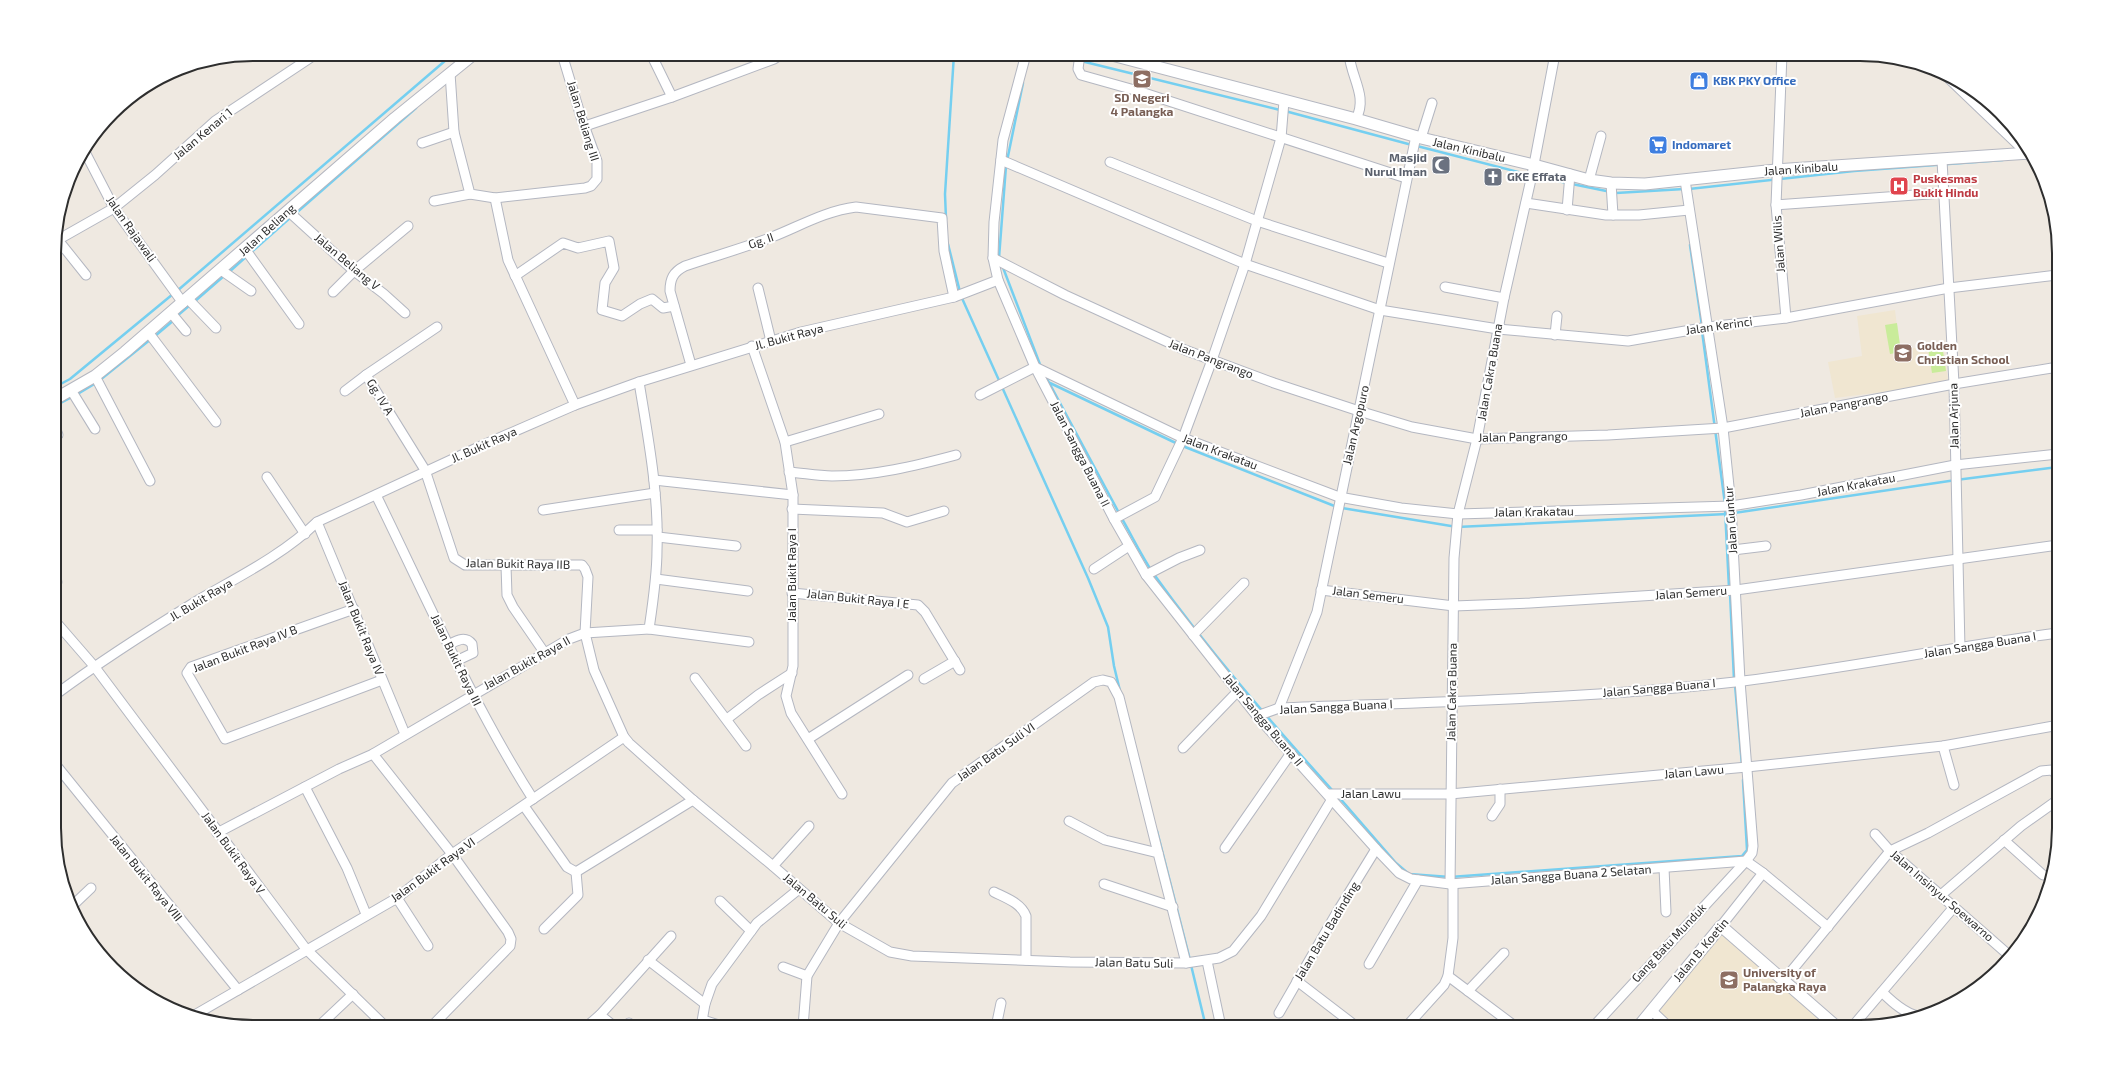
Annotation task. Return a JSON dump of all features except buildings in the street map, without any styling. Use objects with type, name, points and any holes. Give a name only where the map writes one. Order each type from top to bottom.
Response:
[{"type":"street","name":"Jalan Kenari 1","points":[[61,238],[114,208],[155,175],[215,121],[305,61]]},
{"type":"street","name":"Jalan Beliang","points":[[61,396],[95,376],[172,314],[395,118],[465,61]]},
{"type":"street","name":"Jalan Beliang III","points":[[495,198],[585,188],[595,183],[598,174],[597,161],[564,61]]},
{"type":"street","points":[[654,61],[672,97]]},
{"type":"street","points":[[585,126],[672,97],[769,61]]},
{"type":"street","name":"Jalan Sangga Buana II","points":[[1024,61],[1003,140],[994,222],[993,258],[998,280],[1035,367],[1114,519],[1146,575],[1257,716],[1330,796]]},
{"type":"street","points":[[1079,61],[1078,69],[1081,75],[1138,91],[1406,178]]},
{"type":"street","name":"Jalan Kinibalu","points":[[1134,61],[1356,119],[1418,137],[1589,180],[1611,183],[1645,184],[1776,170],[2025,155]]},
{"type":"street","points":[[1351,61],[1361,98],[1361,109],[1356,119]]},
{"type":"street","name":"Jalan Cakra Buana","points":[[1448,976],[1453,938],[1450,794],[1454,606],[1458,514],[1477,439],[1504,298],[1526,204],[1554,61]]},
{"type":"street","points":[[1776,170],[1782,61]]},
{"type":"street","points":[[450,73],[454,132],[470,194]]},
{"type":"street","points":[[1960,89],[2019,144]]},
{"type":"street","points":[[1114,519],[1155,497],[1183,438],[1245,264],[1281,138],[1284,101]]},
{"type":"street","name":"Jalan Argopuro","points":[[1279,708],[1317,612],[1406,178],[1418,137],[1432,103]]},
{"type":"street","points":[[422,143],[454,132]]},
{"type":"street","points":[[1589,180],[1601,136]]},
{"type":"street","name":"Jalan Rajawali","points":[[87,156],[114,208],[186,301],[216,328]]},
{"type":"street","points":[[1001,160],[1245,264],[1380,310]]},
{"type":"street","name":"Jalan Arjuna","points":[[1942,160],[1954,384],[1960,648]]},
{"type":"street","points":[[1110,162],[1257,221],[1388,263]]},
{"type":"street","name":"Jalan Wilis","points":[[1776,170],[1776,205],[1786,318]]},
{"type":"street","points":[[1567,210],[1570,174]]},
{"type":"street","name":"Jalan Guntur","points":[[1685,180],[1723,428],[1731,506],[1740,681],[1753,846],[1752,853],[1746,861]]},
{"type":"street","points":[[1611,183],[1613,215]]},
{"type":"street","points":[[1776,205],[1943,193]]},
{"type":"street","points":[[434,201],[470,194],[495,198],[508,260],[575,405]]},
{"type":"street","points":[[1526,204],[1613,215],[1639,215],[1689,210]]},
{"type":"street","name":"Gg. II","points":[[691,365],[670,291],[671,280],[680,268],[772,238],[823,215],[856,207],[942,218],[944,251],[956,296]]},
{"type":"street","name":"Jalan Beliang V","points":[[288,211],[354,271],[384,294],[405,313]]},
{"type":"street","points":[[333,292],[354,271],[408,226]]},
{"type":"street","points":[[515,276],[564,243],[578,248],[609,241],[614,268],[606,283],[602,310],[622,316],[640,304],[652,299],[663,308],[674,306]]},
{"type":"street","points":[[61,246],[86,274]]},
{"type":"street","points":[[245,249],[298,324]]},
{"type":"street","name":"Jalan Pangrango","points":[[993,258],[1065,295],[1185,350],[1359,411],[1412,427],[1477,439],[1608,435],[1723,428],[1954,384],[2052,368]]},
{"type":"street","points":[[221,270],[251,291]]},
{"type":"street","name":"Jalan Kerinci","points":[[1380,310],[1498,329],[1628,341],[1708,327],[1786,318],[1949,288],[2052,276]]},
{"type":"street","name":"Jl. Bukit Raya","points":[[61,691],[94,666],[148,631],[256,566],[304,534],[317,522],[376,495],[425,470],[575,405],[639,382],[752,346],[956,296],[998,280]]},
{"type":"street","points":[[1445,287],[1504,298]]},
{"type":"street","points":[[758,288],[771,341]]},
{"type":"street","points":[[172,314],[186,331]]},
{"type":"street","points":[[1555,335],[1557,316]]},
{"type":"street","name":"Gg. IV A","points":[[425,470],[366,375],[437,327]]},
{"type":"street","points":[[148,332],[216,422]]},
{"type":"street","name":"Jalan Bukit Raya I","points":[[752,346],[785,442],[793,495],[792,673],[786,696],[791,712],[842,794]]},
{"type":"street","points":[[980,395],[1035,367]]},
{"type":"street","name":"Jalan Krakatau","points":[[1035,367],[1183,438],[1340,497],[1401,508],[1458,514],[1731,506],[1801,495],[1955,466],[2052,455]]},
{"type":"street","points":[[345,391],[366,375]]},
{"type":"street","points":[[95,376],[150,481]]},
{"type":"street","points":[[639,382],[654,480],[658,533],[656,579],[649,629]]},
{"type":"street","points":[[71,390],[95,429]]},
{"type":"street","points":[[785,442],[879,414]]},
{"type":"street","points":[[789,472],[832,476],[858,474],[905,468],[956,455]]},
{"type":"street","name":"Jalan Bukit Raya IIB","points":[[425,470],[454,558],[465,565],[582,566],[586,569],[588,577],[585,634]]},
{"type":"street","points":[[268,477],[304,534]]},
{"type":"street","points":[[654,480],[793,495]]},
{"type":"street","points":[[544,510],[655,493]]},
{"type":"street","name":"Jalan Bukit Raya III","points":[[376,495],[456,661],[507,759],[533,799]]},
{"type":"street","points":[[792,509],[883,513],[907,522],[944,511]]},
{"type":"street","name":"Jalan Bukit Raya IV","points":[[317,522],[405,734]]},
{"type":"street","points":[[619,530],[658,533],[736,546]]},
{"type":"street","points":[[1094,569],[1129,546]]},
{"type":"street","points":[[1733,550],[1766,546]]},
{"type":"street","name":"Jalan Semeru","points":[[1321,590],[1454,606],[1530,603],[1736,590],[2052,546]]},
{"type":"street","points":[[1146,575],[1179,558],[1200,550]]},
{"type":"street","points":[[506,566],[508,595],[513,607],[544,652]]},
{"type":"street","points":[[656,579],[748,591]]},
{"type":"street","points":[[1193,635],[1244,583]]},
{"type":"street","name":"Jalan Bukit Raya I E","points":[[792,593],[918,605],[925,612],[960,670]]},
{"type":"street","name":"Jalan Bukit Raya IV B","points":[[354,610],[191,667],[187,673],[225,739],[382,680]]},
{"type":"street","name":"Jalan Bukit Raya V","points":[[61,628],[94,666],[306,950],[379,1020]]},
{"type":"street","name":"Jalan Bukit Raya II","points":[[218,833],[305,787],[373,754],[544,652],[569,639],[585,634],[649,629],[749,642]]},
{"type":"street","name":"Jalan Batu Suli","points":[[585,634],[594,670],[624,737],[693,800],[839,923],[890,952],[900,955],[1026,960],[1187,963],[1205,962]]},
{"type":"street","name":"Jalan Sangga Buana I","points":[[1257,716],[1279,708],[1452,702],[1680,688],[1849,667],[2052,634]]},
{"type":"street","points":[[448,645],[460,639],[465,639],[472,644],[473,653],[456,661]]},
{"type":"street","points":[[924,679],[955,661]]},
{"type":"street","points":[[727,719],[758,695],[792,673]]},
{"type":"street","points":[[808,739],[908,675]]},
{"type":"street","points":[[695,678],[746,746]]},
{"type":"street","name":"Jalan Batu Suli VI","points":[[807,976],[839,923],[952,783],[1094,682],[1103,680],[1111,682],[1119,697],[1158,853]]},
{"type":"street","points":[[1183,748],[1238,691]]},
{"type":"street","name":"Jalan Lawu","points":[[1330,796],[1450,794],[1747,767],[1943,746],[2052,726]]},
{"type":"street","name":"Jalan Bukit Raya VI","points":[[200,1012],[366,914],[397,898],[452,854],[624,737]]},
{"type":"street","points":[[1943,746],[1954,785]]},
{"type":"street","points":[[1225,848],[1291,753]]},
{"type":"street","points":[[373,754],[452,854],[508,932],[511,939],[510,946],[438,1020]]},
{"type":"street","points":[[1784,980],[1890,851],[1928,833],[2041,770],[2052,770]]},
{"type":"street","name":"Jalan Bukit Raya VIII","points":[[61,771],[238,990]]},
{"type":"street","points":[[305,787],[347,868],[366,914]]},
{"type":"street","points":[[1492,816],[1498,809],[1500,789]]},
{"type":"street","points":[[1219,1020],[1205,962],[1228,955],[1248,934],[1293,865],[1330,796]]},
{"type":"street","name":"Jalan Sangga Buana 2 Selatan","points":[[1330,796],[1376,849],[1399,872],[1411,879],[1451,884],[1746,861]]},
{"type":"street","points":[[576,872],[693,800]]},
{"type":"street","points":[[1941,895],[2004,840],[2052,803]]},
{"type":"street","points":[[524,806],[567,867],[576,872]]},
{"type":"street","points":[[1069,821],[1105,840],[1158,853],[1187,963]]},
{"type":"street","points":[[773,866],[809,826]]},
{"type":"street","name":"Jalan Insinyur Soewarno","points":[[1875,834],[1890,851],[2006,952]]},
{"type":"street","points":[[2004,840],[2043,875]]},
{"type":"street","name":"Jalan Batu Badinding","points":[[1280,1013],[1297,980],[1376,849]]},
{"type":"street","points":[[1746,861],[1763,873],[1828,927]]},
{"type":"street","name":"Gang Batu Munduk","points":[[1599,1020],[1646,967],[1746,861]]},
{"type":"street","points":[[1664,868],[1666,912]]},
{"type":"street","points":[[544,929],[578,895],[576,872]]},
{"type":"street","name":"Jalan B. Koetin","points":[[1643,1020],[1763,873]]},
{"type":"street","points":[[1369,964],[1418,880]]},
{"type":"street","points":[[1104,884],[1173,907]]},
{"type":"street","points":[[76,902],[91,888]]},
{"type":"street","points":[[702,1020],[704,1004],[712,984],[751,930],[799,888]]},
{"type":"street","points":[[994,892],[1019,905],[1026,916],[1026,960]]},
{"type":"street","points":[[397,898],[428,946]]},
{"type":"street","points":[[720,901],[751,930]]},
{"type":"street","points":[[1858,1020],[1954,907]]},
{"type":"street","points":[[1721,926],[1829,1020]]},
{"type":"street","points":[[594,1020],[671,936]]},
{"type":"street","points":[[1468,991],[1504,953]]},
{"type":"street","points":[[648,960],[704,1004]]},
{"type":"street","points":[[783,967],[807,976],[804,1020]]},
{"type":"street","points":[[1412,1020],[1444,985],[1448,976],[1507,1020]]},
{"type":"street","points":[[1297,980],[1347,1020]]},
{"type":"street","points":[[1882,992],[1891,1001],[1910,1013]]},
{"type":"street","points":[[325,1020],[353,994]]},
{"type":"street","points":[[997,1020],[1001,1003]]},
{"type":"street","points":[[1651,1010],[1661,1020]]},
{"type":"street","points":[[600,1015],[606,1020]]},
{"type":"shaded area","name":"Golden Christian School","points":[[1895,310],[1900,350],[1943,344],[1948,380],[1922,387],[1835,398],[1828,362],[1862,356],[1857,316]]},
{"type":"shaded area","name":"University of Palangka Raya","points":[[1721,933],[1822,1020],[1652,1020]]},
{"type":"green space","points":[[1897,323],[1901,352],[1890,354],[1885,325]]},
{"type":"green space","points":[[1942,345],[1946,371],[1932,373],[1928,348]]},
{"type":"waterway","points":[[177,291],[445,61]]},
{"type":"waterway","points":[[946,219],[945,194],[954,61]]},
{"type":"waterway","points":[[1081,61],[1280,110]]},
{"type":"waterway","points":[[1007,161],[1023,83]]},
{"type":"waterway","points":[[295,214],[416,108]]},
{"type":"waterway","points":[[1285,111],[1412,145]]},
{"type":"waterway","points":[[1417,146],[1530,175]]},
{"type":"waterway","points":[[1689,189],[1854,171],[2003,160]]},
{"type":"waterway","points":[[999,258],[1006,166]]},
{"type":"waterway","points":[[1535,176],[1567,183]]},
{"type":"waterway","points":[[1572,184],[1616,193],[1684,189]]},
{"type":"waterway","points":[[229,272],[291,217]]},
{"type":"waterway","points":[[948,244],[960,292]]},
{"type":"waterway","points":[[1690,245],[1702,326]]},
{"type":"waterway","points":[[1002,265],[1041,367]]},
{"type":"waterway","points":[[194,302],[225,275]]},
{"type":"waterway","points":[[61,384],[70,379],[173,294]]},
{"type":"waterway","points":[[961,296],[1088,578],[1108,627],[1114,666],[1120,691]]},
{"type":"waterway","points":[[177,316],[190,305]]},
{"type":"waterway","points":[[155,336],[174,320]]},
{"type":"waterway","points":[[1702,331],[1725,504]]},
{"type":"waterway","points":[[100,380],[151,339]]},
{"type":"waterway","points":[[1045,375],[1119,513]]},
{"type":"waterway","points":[[76,395],[96,383]]},
{"type":"waterway","points":[[1050,383],[1180,445],[1337,507]]},
{"type":"waterway","points":[[61,403],[72,397]]},
{"type":"waterway","points":[[1734,513],[1956,480],[2052,468]]},
{"type":"waterway","points":[[1342,508],[1457,527],[1727,514]]},
{"type":"waterway","points":[[1725,509],[1729,588]]},
{"type":"waterway","points":[[1121,517],[1153,573],[1195,630],[1263,712],[1333,791]]},
{"type":"waterway","points":[[1730,593],[1734,680]]},
{"type":"waterway","points":[[1735,685],[1742,765]]},
{"type":"waterway","points":[[1338,796],[1396,863],[1409,874],[1450,877],[1742,856],[1747,850],[1743,780]]},
{"type":"waterway","points":[[1157,831],[1190,960]]},
{"type":"waterway","points":[[1191,965],[1204,1020]]},
{"type":"place","name":"SD Negeri 4 Palangka","points":[[1142,79]]},
{"type":"place","name":"KBK PKY Office","points":[[1699,81]]},
{"type":"place","name":"Indomaret","points":[[1658,145]]},
{"type":"place","name":"Masjid Nurul Iman","points":[[1441,165]]},
{"type":"place","name":"GKE Effata","points":[[1493,177]]},
{"type":"place","name":"Puskesmas Bukit Hindu","points":[[1899,186]]},
{"type":"place","name":"Golden Christian School","points":[[1903,353]]},
{"type":"place","name":"University of Palangka Raya","points":[[1729,980]]}]
